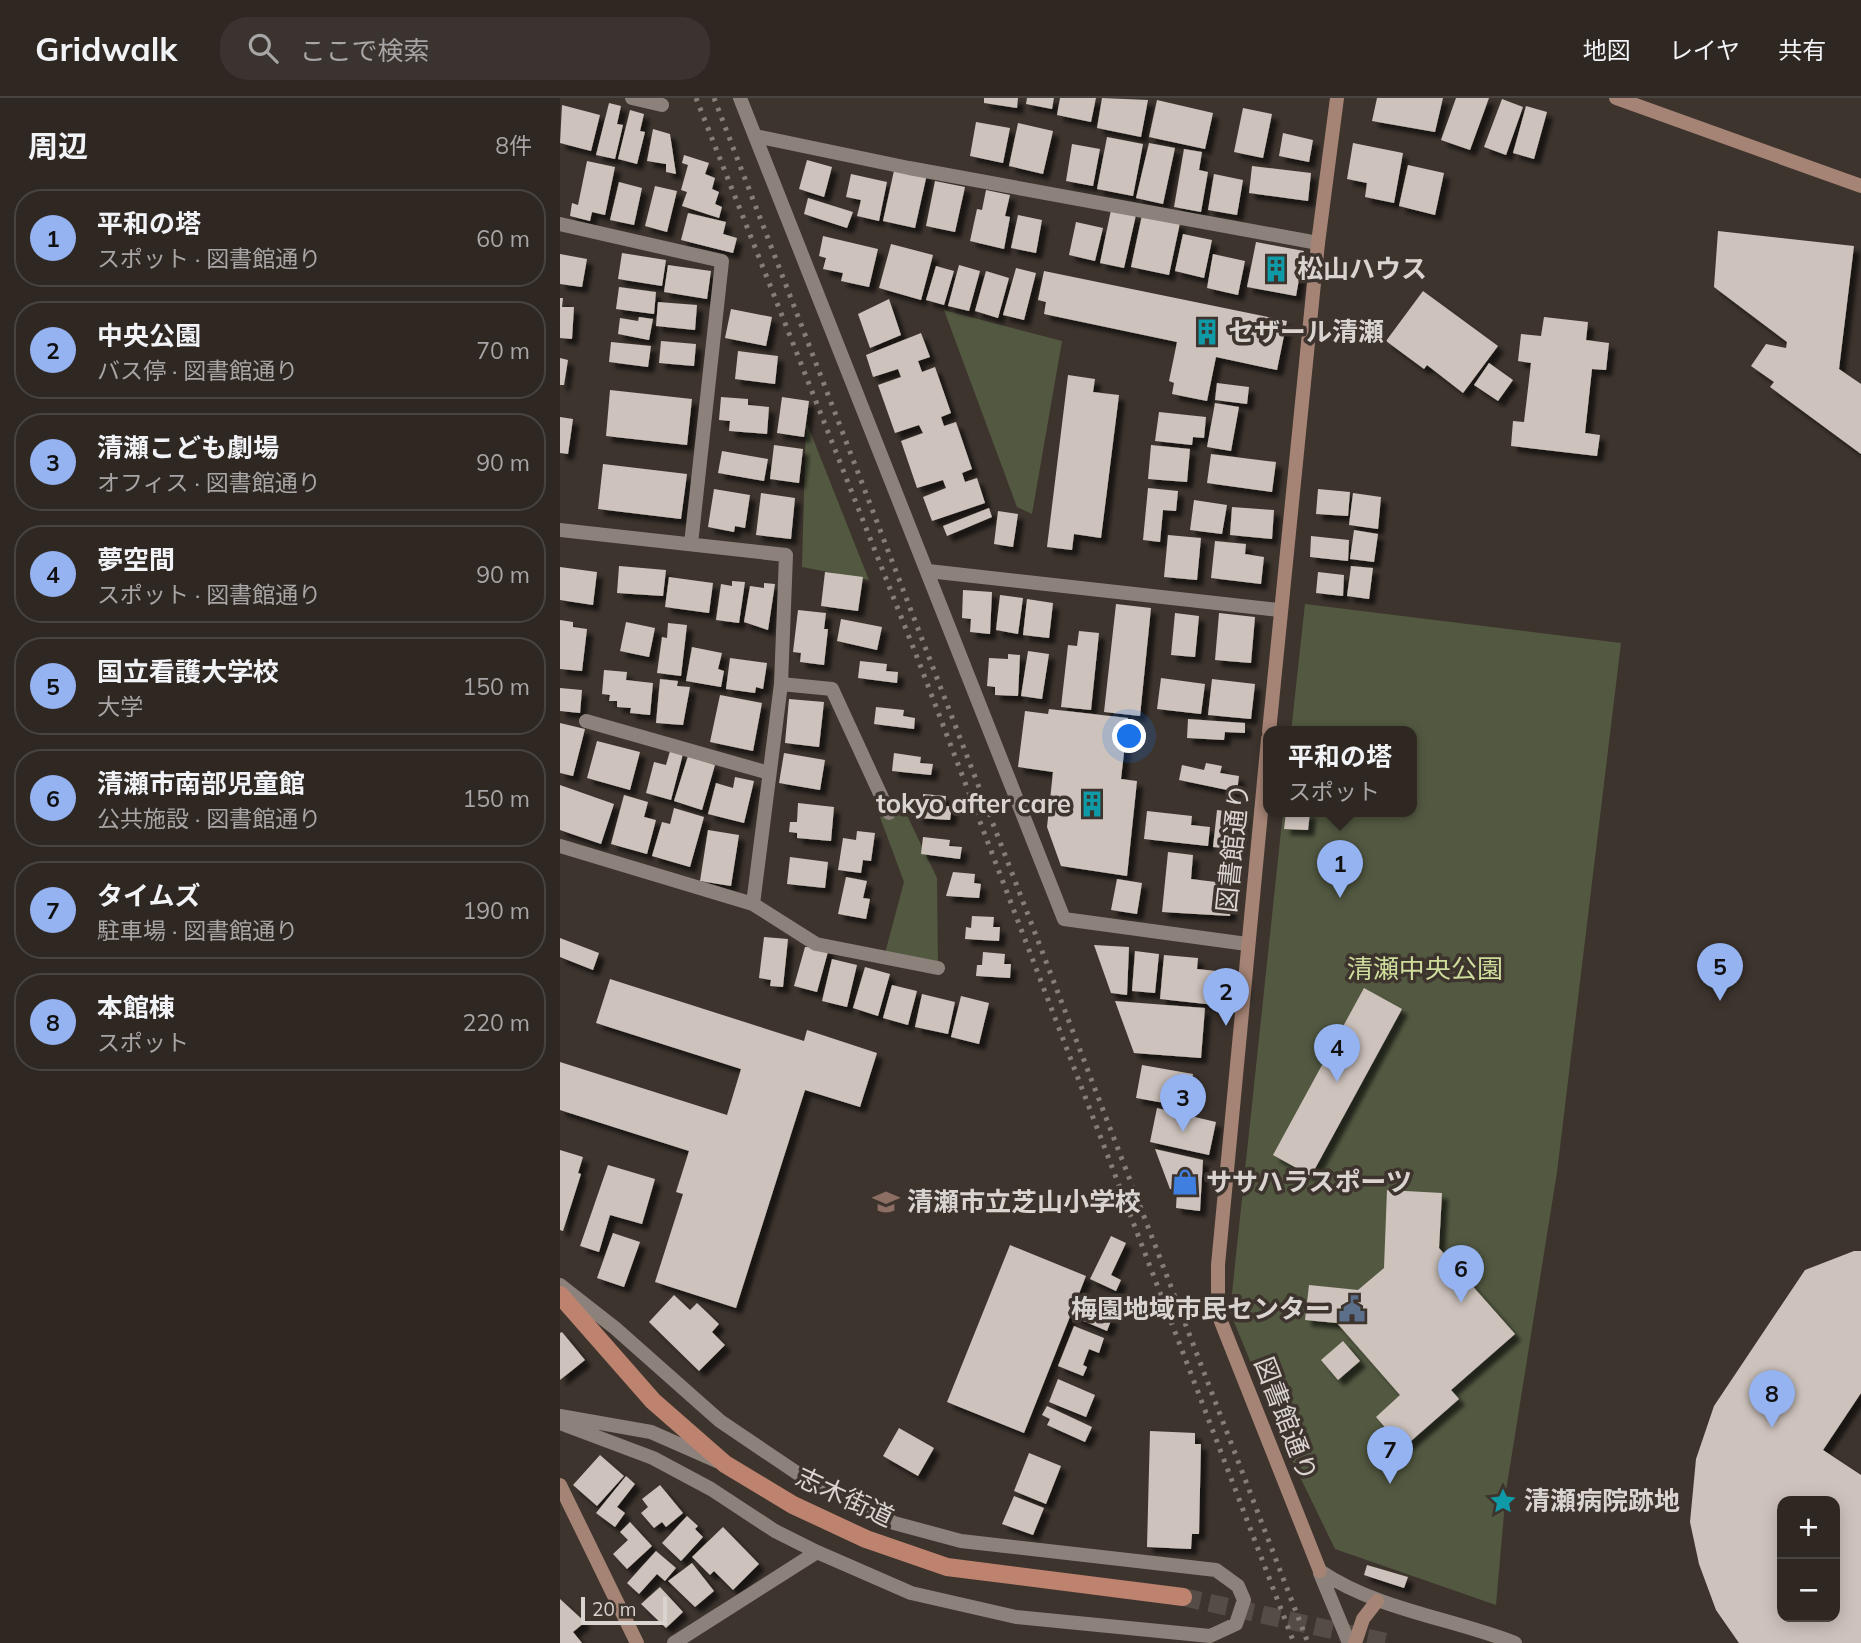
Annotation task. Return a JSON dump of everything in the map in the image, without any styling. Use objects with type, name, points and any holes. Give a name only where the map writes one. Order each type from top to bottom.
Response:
[{"type":"main road","name":"志木街道","points":[[560,1295],[653,1401],[725,1464],[793,1505],[866,1539],[947,1567],[1183,1597]]},
{"type":"street","points":[[632,98],[662,105],[660,98]]},
{"type":"street","points":[[740,98],[1064,919],[1247,944]]},
{"type":"street","points":[[1269,726],[1279,610],[1318,243],[1337,98]]},
{"type":"street","points":[[1616,98],[1861,186]]},
{"type":"street","points":[[755,136],[923,171],[1318,243]]},
{"type":"street","points":[[560,224],[722,261],[691,544]]},
{"type":"street","points":[[560,530],[786,555],[781,684],[753,904]]},
{"type":"street","points":[[928,571],[1279,610]]},
{"type":"street","points":[[781,684],[832,689],[889,813]]},
{"type":"street","points":[[586,721],[769,773]]},
{"type":"street","name":"図書館通り","points":[[1263,788],[1218,1265],[1218,1314],[1320,1571]]},
{"type":"street","points":[[560,846],[753,904],[816,944],[938,968]]},
{"type":"street","points":[[560,1285],[615,1328],[720,1421],[803,1477],[894,1524],[961,1541],[1216,1570],[1238,1586],[1244,1600],[1236,1624],[1210,1636],[1016,1617],[911,1593],[817,1552],[653,1458],[560,1423]]},
{"type":"street","points":[[560,1416],[651,1432],[725,1464]]},
{"type":"street","points":[[560,1485],[637,1643]]},
{"type":"street","points":[[674,1643],[817,1552]]},
{"type":"street","points":[[1320,1571],[1344,1587],[1377,1601],[1480,1629],[1515,1643]]},
{"type":"street","points":[[1320,1571],[1349,1643]]},
{"type":"street","points":[[1355,1643],[1363,1619],[1377,1601]]},
{"type":"green space","points":[[944,310],[1062,341],[1032,514],[1017,507]]},
{"type":"green space","points":[[806,421],[869,580],[802,567]]},
{"type":"green space","name":"清瀬中央公園","points":[[1305,604],[1621,643],[1557,1172],[1506,1491],[1496,1605],[1335,1549],[1286,1448],[1230,1312],[1282,817],[1417,817],[1417,726],[1292,726]]},
{"type":"green space","points":[[904,809],[937,878],[938,968],[884,957],[904,882],[880,817]]},
{"type":"building","points":[[984,98],[1018,98],[1017,108],[984,103]]},
{"type":"building","points":[[1027,98],[1054,98],[1052,109],[1026,104]]},
{"type":"building","points":[[1060,98],[1096,98],[1091,122],[1057,115]]},
{"type":"building","points":[[1102,98],[1148,100],[1141,137],[1097,128]]},
{"type":"building","points":[[1377,98],[1443,98],[1435,132],[1372,121]]},
{"type":"building","points":[[1456,98],[1489,98],[1470,150],[1441,140]]},
{"type":"building","points":[[1502,99],[1523,107],[1506,155],[1484,147]]},
{"type":"building","points":[[1157,100],[1213,113],[1205,149],[1149,137]]},
{"type":"building","points":[[609,103],[621,106],[617,124],[623,125],[615,159],[596,155]]},
{"type":"building","points":[[562,105],[600,115],[591,151],[560,143]]},
{"type":"building","points":[[1526,106],[1547,112],[1534,159],[1513,153]]},
{"type":"building","points":[[1243,108],[1272,114],[1263,158],[1234,152]]},
{"type":"building","points":[[630,110],[644,114],[640,131],[645,132],[637,164],[618,159]]},
{"type":"building","points":[[976,122],[1010,128],[1003,163],[970,156]]},
{"type":"building","points":[[1018,123],[1053,131],[1043,174],[1009,166]]},
{"type":"building","points":[[653,129],[670,134],[676,174],[666,172],[666,164],[647,161]]},
{"type":"building","points":[[1283,133],[1313,140],[1309,162],[1279,156]]},
{"type":"building","points":[[1107,137],[1143,144],[1133,196],[1097,189]]},
{"type":"building","points":[[1149,143],[1175,148],[1163,204],[1136,198]]},
{"type":"building","points":[[1353,143],[1403,153],[1394,203],[1365,197],[1367,183],[1347,179]]},
{"type":"building","points":[[1072,144],[1100,149],[1093,186],[1066,181]]},
{"type":"building","points":[[1184,149],[1202,152],[1199,170],[1208,172],[1201,212],[1174,207]]},
{"type":"building","points":[[684,155],[709,163],[705,174],[715,178],[712,189],[719,192],[715,204],[722,207],[719,218],[682,206],[687,192],[681,190],[688,165],[682,163]]},
{"type":"building","points":[[807,160],[832,167],[824,197],[799,189]]},
{"type":"building","points":[[587,161],[615,167],[605,215],[592,212],[590,221],[570,216],[572,203],[578,205]]},
{"type":"building","points":[[1408,165],[1444,173],[1435,215],[1399,206]]},
{"type":"building","points":[[895,166],[927,174],[915,228],[883,221]]},
{"type":"building","points":[[1252,166],[1311,173],[1308,201],[1249,193]]},
{"type":"building","points":[[851,174],[887,182],[879,221],[857,216],[861,200],[846,197]]},
{"type":"building","points":[[1214,174],[1243,180],[1237,215],[1208,210]]},
{"type":"building","points":[[935,181],[965,187],[955,232],[926,226]]},
{"type":"building","points":[[619,182],[642,188],[634,225],[610,220]]},
{"type":"building","points":[[655,186],[677,191],[667,232],[645,226]]},
{"type":"building","points":[[986,190],[1010,195],[1005,216],[1010,217],[1004,249],[970,241],[977,209],[982,210]]},
{"type":"building","points":[[808,198],[853,212],[847,228],[804,214]]},
{"type":"building","points":[[1111,210],[1136,215],[1124,268],[1100,263]]},
{"type":"building","points":[[688,213],[726,222],[723,234],[737,238],[733,253],[681,240]]},
{"type":"building","points":[[1018,215],[1042,220],[1036,253],[1011,248]]},
{"type":"building","points":[[1142,215],[1180,223],[1169,275],[1131,267]]},
{"type":"building","points":[[1076,222],[1103,228],[1095,261],[1069,255]]},
{"type":"building","points":[[1718,231],[1854,246],[1839,369],[1861,384],[1861,454],[1770,387],[1774,382],[1751,366],[1766,344],[1786,348],[1787,342],[1714,287]]},
{"type":"building","points":[[1183,234],[1212,240],[1204,278],[1175,271]]},
{"type":"building","points":[[823,236],[878,249],[869,287],[841,281],[843,273],[823,269],[826,258],[819,256]]},
{"type":"building","name":"松山ハウス","points":[[1256,242],[1304,251],[1296,296],[1247,287]]},
{"type":"building","points":[[891,244],[933,255],[921,300],[879,288]]},
{"type":"building","points":[[622,253],[666,260],[662,286],[618,279]]},
{"type":"building","points":[[560,254],[587,259],[582,287],[560,284]]},
{"type":"building","points":[[1213,254],[1245,261],[1238,295],[1207,288]]},
{"type":"building","points":[[668,265],[711,271],[707,299],[664,292]]},
{"type":"building","points":[[959,265],[980,271],[969,311],[948,306]]},
{"type":"building","points":[[936,266],[954,271],[944,305],[926,300]]},
{"type":"building","points":[[1016,268],[1036,273],[1024,320],[1003,315]]},
{"type":"building","points":[[986,271],[1009,278],[998,318],[975,311]]},
{"type":"building","name":"セザール清瀬","points":[[1044,271],[1287,321],[1277,370],[1216,357],[1207,401],[1172,394],[1174,383],[1169,381],[1177,342],[1044,314],[1046,302],[1038,300]]},
{"type":"building","points":[[619,287],[656,292],[654,314],[616,309]]},
{"type":"building","points":[[1423,291],[1498,346],[1463,393],[1427,365],[1424,369],[1386,341]]},
{"type":"building","points":[[560,298],[563,298],[562,307],[574,307],[572,339],[560,338]]},
{"type":"building","points":[[889,299],[901,335],[870,348],[858,314]]},
{"type":"building","points":[[658,302],[697,305],[695,330],[656,326]]},
{"type":"building","points":[[731,309],[772,317],[766,346],[725,338]]},
{"type":"building","points":[[639,317],[653,319],[649,340],[618,334],[620,318],[638,321]]},
{"type":"building","points":[[1544,317],[1588,322],[1586,340],[1609,343],[1606,370],[1592,369],[1585,433],[1600,435],[1597,456],[1511,446],[1513,421],[1524,422],[1531,363],[1518,361],[1521,334],[1541,336]]},
{"type":"building","points":[[921,333],[930,357],[918,361],[922,372],[935,367],[951,413],[941,417],[944,426],[956,422],[972,469],[962,473],[965,482],[977,478],[985,503],[932,521],[923,497],[946,488],[943,480],[917,488],[901,441],[923,433],[919,425],[895,433],[878,385],[901,377],[898,369],[873,377],[866,355]]},
{"type":"building","points":[[661,341],[696,344],[694,366],[659,363]]},
{"type":"building","points":[[611,342],[651,346],[648,367],[609,362]]},
{"type":"building","points":[[738,351],[778,356],[775,384],[735,379]]},
{"type":"building","points":[[560,358],[568,360],[564,385],[560,385]]},
{"type":"building","points":[[1489,363],[1513,380],[1498,401],[1474,385]]},
{"type":"building","points":[[1068,375],[1095,379],[1093,392],[1119,395],[1101,538],[1074,534],[1072,550],[1047,547]]},
{"type":"building","points":[[1217,383],[1249,387],[1247,404],[1215,400]]},
{"type":"building","points":[[610,390],[692,399],[687,445],[606,436]]},
{"type":"building","points":[[721,397],[748,399],[748,405],[769,407],[767,434],[729,431],[730,421],[719,420]]},
{"type":"building","points":[[782,397],[809,401],[804,437],[777,433]]},
{"type":"building","points":[[1215,403],[1239,407],[1231,451],[1207,447]]},
{"type":"building","points":[[1159,412],[1206,417],[1204,438],[1193,437],[1192,445],[1155,441]]},
{"type":"building","points":[[560,417],[573,419],[568,454],[560,453]]},
{"type":"building","points":[[774,445],[803,449],[799,483],[770,479]]},
{"type":"building","points":[[1151,445],[1190,449],[1187,482],[1148,479]]},
{"type":"building","points":[[722,451],[768,459],[764,481],[718,473]]},
{"type":"building","points":[[1211,454],[1276,462],[1272,492],[1207,483]]},
{"type":"building","points":[[603,464],[687,474],[681,519],[598,509]]},
{"type":"building","points":[[1148,488],[1178,491],[1176,511],[1163,510],[1160,542],[1143,540]]},
{"type":"building","points":[[714,489],[750,495],[745,528],[735,526],[734,532],[708,527]]},
{"type":"building","points":[[1318,489],[1350,492],[1348,516],[1316,514]]},
{"type":"building","points":[[761,493],[795,498],[791,539],[756,535]]},
{"type":"building","points":[[1353,493],[1381,497],[1378,529],[1349,525]]},
{"type":"building","points":[[1194,500],[1227,505],[1222,534],[1190,530]]},
{"type":"building","points":[[1232,507],[1274,510],[1272,539],[1230,535]]},
{"type":"building","points":[[989,508],[992,517],[947,536],[943,526]]},
{"type":"building","points":[[998,511],[1018,514],[1013,547],[994,544]]},
{"type":"building","points":[[1354,530],[1378,534],[1374,562],[1350,559]]},
{"type":"building","points":[[1168,535],[1201,538],[1197,580],[1164,577]]},
{"type":"building","points":[[1311,536],[1349,540],[1348,561],[1310,557]]},
{"type":"building","points":[[1215,541],[1246,544],[1245,554],[1264,557],[1261,584],[1211,578]]},
{"type":"building","points":[[619,566],[666,570],[663,596],[617,593]]},
{"type":"building","points":[[1351,566],[1373,568],[1369,599],[1347,596]]},
{"type":"building","points":[[560,567],[597,572],[593,605],[560,600]]},
{"type":"building","points":[[825,572],[863,577],[858,611],[821,606]]},
{"type":"building","points":[[1318,572],[1344,575],[1343,596],[1316,593]]},
{"type":"building","points":[[669,577],[713,583],[709,613],[665,607]]},
{"type":"building","points":[[732,581],[745,582],[739,623],[716,620],[721,584],[732,586]]},
{"type":"building","points":[[764,583],[775,584],[768,630],[744,622],[750,586],[764,588]]},
{"type":"building","points":[[963,590],[992,592],[990,634],[970,632],[971,619],[962,618]]},
{"type":"building","points":[[1000,595],[1023,598],[1018,634],[996,630]]},
{"type":"building","points":[[1027,599],[1053,603],[1049,638],[1023,635]]},
{"type":"building","points":[[1116,604],[1151,608],[1140,716],[1104,712]]},
{"type":"building","points":[[798,610],[826,613],[824,629],[828,629],[824,665],[800,662],[801,653],[793,652]]},
{"type":"building","points":[[1175,613],[1199,616],[1195,657],[1171,655]]},
{"type":"building","points":[[1219,613],[1255,617],[1251,663],[1215,660]]},
{"type":"building","points":[[841,619],[882,627],[877,650],[837,641]]},
{"type":"building","points":[[560,620],[573,622],[573,627],[587,629],[582,671],[560,669]]},
{"type":"building","points":[[626,622],[655,628],[649,657],[620,651]]},
{"type":"building","points":[[668,623],[687,625],[681,676],[657,673],[662,637],[667,638]]},
{"type":"building","points":[[1079,631],[1099,633],[1091,710],[1061,707],[1068,645],[1077,646]]},
{"type":"building","points":[[692,647],[722,653],[718,669],[724,671],[721,687],[686,681]]},
{"type":"building","points":[[1028,651],[1049,654],[1042,699],[1021,696]]},
{"type":"building","points":[[1008,654],[1020,655],[1018,696],[995,695],[995,687],[987,686],[989,658],[1008,659]]},
{"type":"building","points":[[730,658],[767,663],[763,689],[756,687],[755,693],[726,689]]},
{"type":"building","points":[[860,661],[887,664],[886,671],[898,672],[897,683],[858,678]]},
{"type":"building","points":[[604,670],[627,672],[626,680],[653,683],[650,715],[630,713],[631,708],[617,707],[617,701],[609,701],[610,695],[602,694]]},
{"type":"building","points":[[1161,678],[1205,684],[1201,714],[1157,709]]},
{"type":"building","points":[[660,679],[678,681],[677,686],[690,687],[683,725],[656,723]]},
{"type":"building","points":[[1212,679],[1255,684],[1251,719],[1208,715]]},
{"type":"building","points":[[560,688],[582,690],[580,713],[560,711]]},
{"type":"building","points":[[720,695],[762,703],[753,751],[710,742]]},
{"type":"building","points":[[789,699],[824,702],[819,747],[785,743]]},
{"type":"building","points":[[876,707],[904,710],[903,716],[915,718],[914,729],[874,724]]},
{"type":"building","points":[[1049,709],[1128,718],[1121,779],[1137,781],[1127,876],[1061,866],[1047,827],[1053,772],[1018,767],[1025,711],[1048,714]]},
{"type":"building","points":[[1188,719],[1245,723],[1245,733],[1225,732],[1224,740],[1187,738]]},
{"type":"building","points":[[560,723],[585,729],[573,776],[560,773]]},
{"type":"building","points":[[597,741],[640,752],[630,790],[587,778]]},
{"type":"building","points":[[670,751],[683,754],[671,800],[646,793],[654,762],[666,765]]},
{"type":"building","points":[[784,753],[825,760],[820,790],[779,783]]},
{"type":"building","points":[[894,753],[921,757],[920,763],[933,764],[931,775],[892,771]]},
{"type":"building","points":[[688,756],[715,765],[702,810],[674,801]]},
{"type":"building","points":[[1206,763],[1222,766],[1220,773],[1239,776],[1237,792],[1179,780],[1182,765],[1204,770]]},
{"type":"building","points":[[735,777],[754,781],[744,823],[708,814],[716,783],[733,788]]},
{"type":"building","points":[[560,785],[614,804],[601,844],[560,830]]},
{"type":"building","points":[[923,794],[946,796],[945,806],[952,806],[950,820],[917,818],[918,807],[923,807]]},
{"type":"building","points":[[624,795],[648,802],[644,817],[656,820],[647,854],[611,844]]},
{"type":"building","points":[[798,803],[834,807],[831,841],[797,838],[797,833],[789,832],[790,822],[797,822]]},
{"type":"building","points":[[674,808],[704,817],[690,867],[652,856],[662,822],[670,824]]},
{"type":"building","points":[[1217,810],[1243,813],[1238,850],[1213,847]]},
{"type":"building","points":[[1147,811],[1192,816],[1191,825],[1210,827],[1208,846],[1144,839]]},
{"type":"building","points":[[1285,817],[1309,817],[1308,830],[1284,829]]},
{"type":"building","points":[[708,830],[739,835],[731,886],[700,881]]},
{"type":"building","points":[[857,831],[875,833],[871,861],[863,860],[861,873],[838,870],[843,838],[856,840]]},
{"type":"building","points":[[923,837],[950,840],[949,846],[962,847],[960,859],[921,854]]},
{"type":"building","points":[[1168,852],[1193,855],[1191,879],[1233,884],[1230,916],[1162,912]]},
{"type":"building","points":[[790,857],[828,862],[825,888],[787,884]]},
{"type":"building","points":[[953,872],[975,874],[974,883],[981,884],[979,898],[946,896]]},
{"type":"building","points":[[846,877],[867,881],[863,898],[870,899],[866,919],[838,914]]},
{"type":"building","points":[[1117,879],[1142,883],[1137,914],[1111,910]]},
{"type":"building","points":[[972,916],[994,917],[993,927],[1000,927],[999,941],[965,939],[966,927],[971,928]]},
{"type":"building","points":[[764,937],[788,939],[783,987],[770,986],[771,980],[759,978]]},
{"type":"building","points":[[560,938],[599,953],[593,970],[560,957]]},
{"type":"building","points":[[1094,945],[1129,947],[1127,995],[1111,993]]},
{"type":"building","points":[[805,947],[829,948],[817,992],[794,986]]},
{"type":"building","points":[[1135,951],[1159,954],[1155,993],[1132,991]]},
{"type":"building","points":[[983,952],[1005,954],[1004,964],[1011,964],[1010,978],[976,976],[977,965],[982,965]]},
{"type":"building","points":[[1164,955],[1198,958],[1197,969],[1227,972],[1224,1006],[1160,999]]},
{"type":"building","points":[[832,959],[857,965],[847,1007],[822,1001]]},
{"type":"building","points":[[865,967],[890,974],[878,1016],[853,1008]]},
{"type":"building","points":[[610,979],[804,1041],[807,1030],[877,1053],[860,1107],[805,1090],[736,1308],[655,1282],[683,1194],[676,1192],[689,1151],[560,1110],[560,1062],[727,1115],[741,1069],[596,1023]]},
{"type":"building","points":[[892,985],[917,991],[908,1025],[883,1018]]},
{"type":"building","points":[[1364,988],[1402,1009],[1311,1176],[1273,1155]]},
{"type":"building","points":[[922,994],[955,1002],[948,1034],[915,1027]]},
{"type":"building","points":[[961,996],[989,1003],[979,1044],[951,1037]]},
{"type":"building","points":[[1115,1001],[1205,1008],[1201,1058],[1134,1053]]},
{"type":"building","points":[[1142,1065],[1193,1074],[1187,1107],[1136,1098]]},
{"type":"building","points":[[1157,1108],[1216,1122],[1209,1155],[1150,1142]]},
{"type":"building","name":"ササハラスポーツ","points":[[1155,1149],[1203,1160],[1200,1211],[1176,1208],[1177,1190],[1170,1189]]},
{"type":"building","points":[[560,1150],[583,1157],[578,1173],[581,1174],[563,1231],[560,1230]]},
{"type":"building","points":[[608,1165],[655,1179],[642,1224],[610,1215],[599,1252],[580,1246]]},
{"type":"building","points":[[1387,1190],[1442,1193],[1439,1248],[1515,1334],[1451,1390],[1459,1399],[1403,1448],[1376,1417],[1400,1395],[1337,1323],[1305,1320],[1309,1285],[1358,1290],[1384,1268]]},
{"type":"building","points":[[613,1233],[640,1242],[624,1287],[597,1278]]},
{"type":"building","points":[[1111,1236],[1126,1243],[1111,1275],[1121,1280],[1116,1291],[1090,1279]]},
{"type":"building","points":[[1010,1245],[1086,1276],[1024,1433],[947,1402]]},
{"type":"building","points":[[1854,1251],[1861,1251],[1861,1393],[1823,1450],[1861,1475],[1861,1643],[1739,1643],[1716,1610],[1699,1564],[1690,1522],[1696,1459],[1714,1406],[1805,1270]]},
{"type":"building","points":[[1084,1293],[1106,1302],[1102,1314],[1112,1318],[1107,1331],[1074,1317]]},
{"type":"building","points":[[674,1295],[690,1310],[697,1303],[719,1324],[712,1332],[725,1345],[699,1371],[649,1322]]},
{"type":"building","points":[[1074,1326],[1104,1338],[1099,1353],[1089,1349],[1083,1365],[1087,1367],[1083,1376],[1058,1366]]},
{"type":"building","points":[[562,1332],[585,1360],[560,1380],[560,1333]]},
{"type":"building","points":[[1343,1341],[1360,1361],[1338,1380],[1321,1360]]},
{"type":"building","points":[[1058,1379],[1095,1395],[1086,1417],[1049,1402]]},
{"type":"building","points":[[1047,1406],[1092,1427],[1085,1442],[1047,1425],[1050,1419],[1042,1415]]},
{"type":"building","points":[[899,1428],[934,1448],[918,1476],[883,1456]]},
{"type":"building","points":[[1150,1431],[1195,1433],[1195,1444],[1201,1444],[1199,1534],[1192,1534],[1191,1549],[1147,1547]]},
{"type":"building","points":[[1029,1453],[1061,1466],[1046,1504],[1014,1491]]},
{"type":"building","points":[[600,1455],[624,1476],[597,1506],[573,1485]]},
{"type":"building","points":[[626,1476],[635,1484],[617,1507],[625,1513],[615,1527],[596,1513]]},
{"type":"building","points":[[660,1485],[683,1513],[666,1527],[662,1522],[654,1528],[641,1513],[648,1507],[642,1499]]},
{"type":"building","points":[[1014,1496],[1044,1508],[1033,1535],[1002,1524]]},
{"type":"building","points":[[687,1516],[698,1526],[695,1529],[703,1537],[681,1561],[662,1543]]},
{"type":"building","points":[[630,1522],[652,1546],[627,1569],[613,1554],[628,1540],[620,1532]]},
{"type":"building","points":[[723,1527],[759,1564],[733,1590],[714,1571],[710,1575],[692,1557]]},
{"type":"building","points":[[656,1551],[676,1568],[665,1581],[657,1574],[639,1594],[627,1583]]},
{"type":"building","points":[[692,1563],[714,1591],[695,1607],[668,1581]]},
{"type":"building","points":[[1367,1565],[1408,1577],[1404,1588],[1364,1575]]},
{"type":"building","points":[[660,1587],[683,1612],[666,1628],[641,1604]]},
{"type":"building","points":[[560,1599],[585,1622],[573,1632],[582,1643],[560,1643]]},
{"type":"tunnel","points":[[1183,1597],[1391,1643]]},
{"type":"railway","points":[[696,98],[917,657],[1294,1643]]},
{"type":"railway","points":[[714,98],[1308,1643]]},
{"type":"place","name":"松山ハウス","points":[[1276,269]]},
{"type":"place","name":"セザール清瀬","points":[[1207,332]]},
{"type":"place","name":"tokyo after care","points":[[1092,804]]},
{"type":"place","name":"平和の塔","points":[[1340,898]]},
{"type":"place","name":"国立看護大学校","points":[[1720,1001]]},
{"type":"place","name":"中央公園","points":[[1226,1026]]},
{"type":"place","name":"夢空間","points":[[1337,1082]]},
{"type":"place","name":"清瀬こども劇場","points":[[1183,1132]]},
{"type":"place","name":"ササハラスポーツ","points":[[1185,1182]]},
{"type":"place","name":"清瀬市立芝山小学校","points":[[886,1202]]},
{"type":"place","name":"清瀬市南部児童館","points":[[1461,1303]]},
{"type":"place","name":"梅園地域市民センター","points":[[1352,1309]]},
{"type":"place","name":"本館棟","points":[[1772,1428]]},
{"type":"place","name":"タイムズ","points":[[1390,1484]]},
{"type":"place","name":"清瀬病院跡地","points":[[1503,1501]]}]
